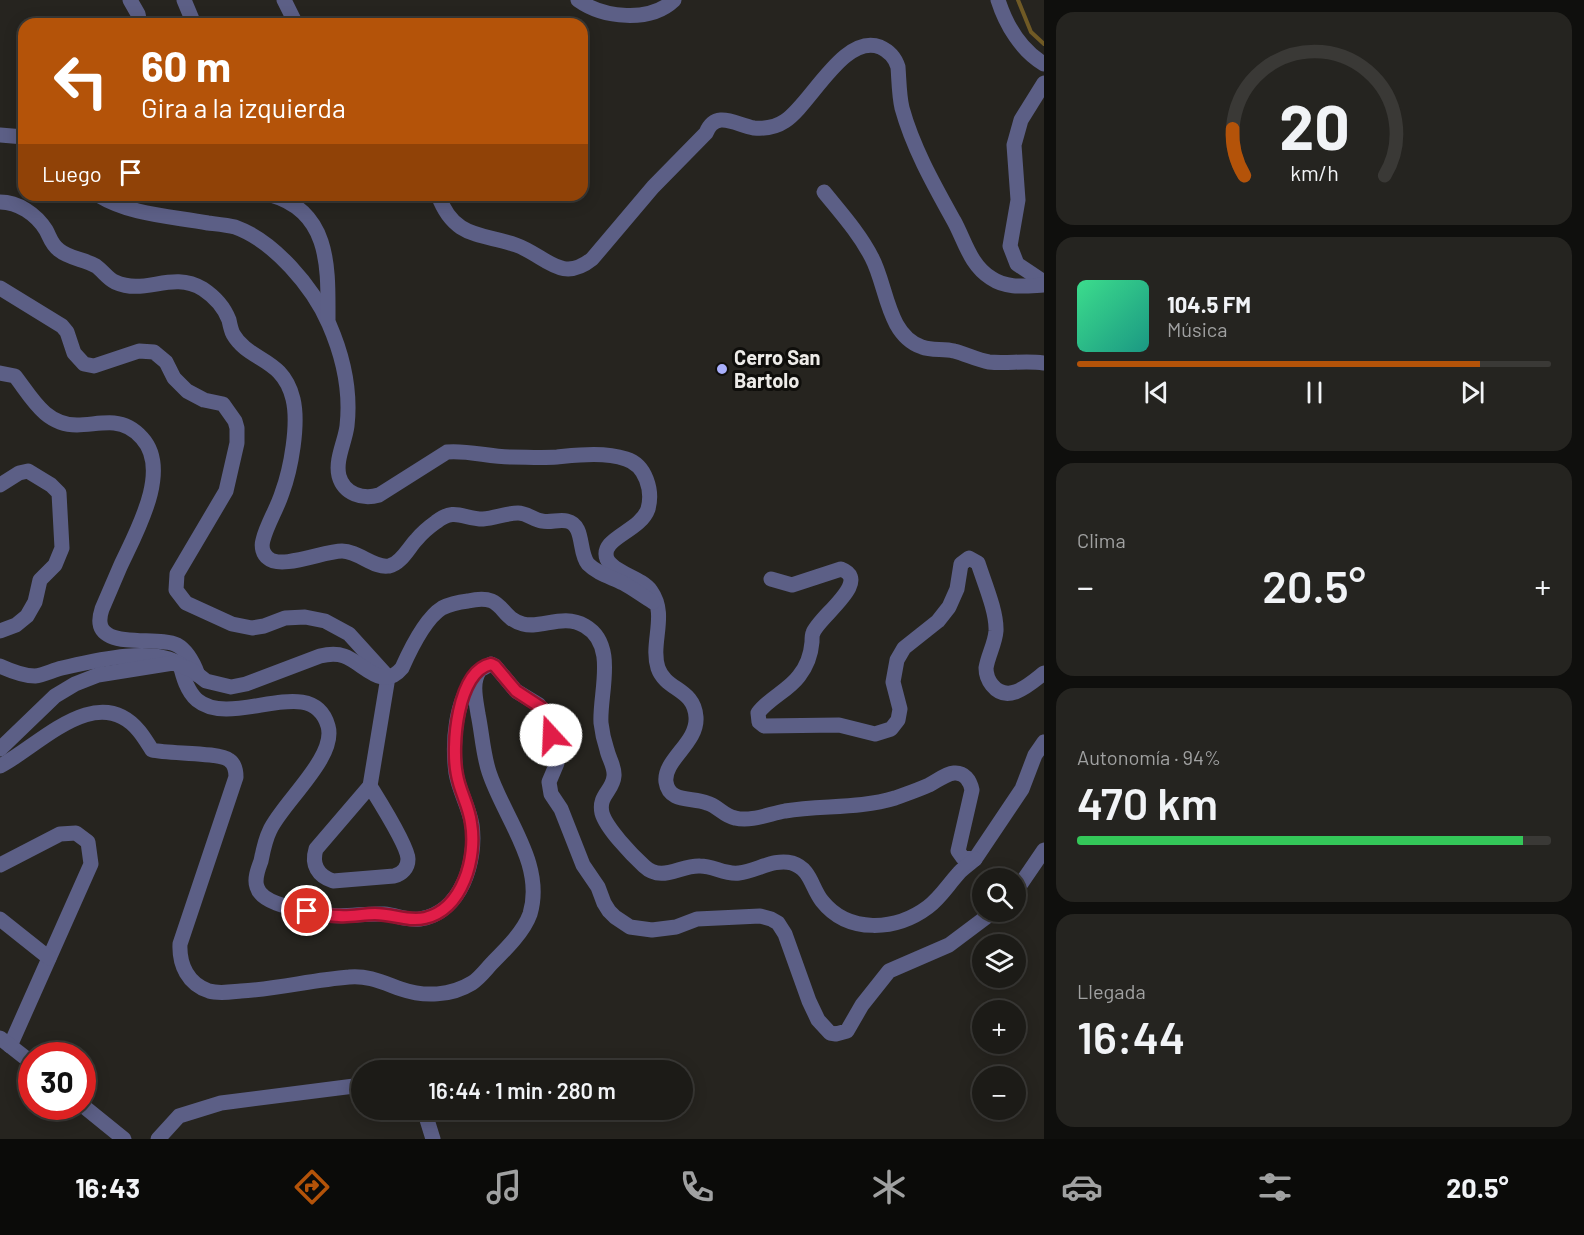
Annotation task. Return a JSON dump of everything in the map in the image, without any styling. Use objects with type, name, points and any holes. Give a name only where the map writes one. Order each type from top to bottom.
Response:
[{"type":"street","points":[[130,0],[139,18]]},
{"type":"street","points":[[184,0],[192,18]]},
{"type":"street","points":[[284,0],[293,18]]},
{"type":"street","points":[[578,0],[595,10],[626,16],[658,11],[674,0]]},
{"type":"street","points":[[998,0],[1014,34],[1031,54],[1044,64]]},
{"type":"street","points":[[441,201],[449,215],[471,233],[518,246],[557,267],[576,268],[592,259],[653,187],[706,133],[711,124],[724,119],[752,127],[777,125],[791,117],[822,80],[851,51],[863,46],[876,46],[888,51],[896,61],[902,106],[912,136],[932,184],[977,266],[989,277],[1003,284],[1018,287],[1044,284]]},
{"type":"street","points":[[1044,83],[1021,120],[1014,145],[1018,200],[1010,246],[1017,264],[1044,284]]},
{"type":"street","points":[[0,135],[18,136]]},
{"type":"street","points":[[824,192],[849,222],[872,257],[882,278],[885,294],[896,323],[906,336],[921,347],[953,351],[988,362],[1044,363]]},
{"type":"street","points":[[108,201],[137,212],[235,227],[276,254],[299,277],[328,321],[341,356],[347,392],[346,428],[338,467],[341,480],[349,490],[367,497],[379,495],[438,457],[447,452],[456,451],[501,457],[557,457],[580,454],[626,459],[638,467],[646,480],[649,501],[641,520],[609,544],[607,558],[613,566],[646,585],[651,592],[658,606],[656,654],[659,669],[666,681],[690,699],[696,714],[692,737],[667,772],[668,788],[674,795],[683,799],[707,802],[735,818],[749,819],[785,811],[876,803],[926,786],[950,773],[960,773],[970,781],[972,790],[958,851],[963,858],[975,859]]},
{"type":"street","points":[[285,201],[303,214],[322,240],[327,261],[328,321]]},
{"type":"street","points":[[0,202],[16,204],[23,208],[46,230],[51,242],[60,252],[95,266],[112,281],[138,286],[176,281],[203,289],[223,308],[232,333],[243,346],[271,364],[283,376],[294,402],[295,420],[292,454],[283,491],[262,543],[264,553],[271,561],[282,563],[342,551],[357,554],[387,567],[396,563],[418,537],[449,514],[458,513],[482,519],[519,513],[542,521],[572,523],[578,528],[583,555],[588,563],[602,574],[631,588],[658,606]]},
{"type":"street","points":[[0,288],[62,326],[67,332],[74,353],[84,364],[94,366],[139,351],[154,352],[166,362],[174,378],[187,391],[204,400],[223,404],[232,414],[238,435],[226,491],[177,574],[175,585],[182,599],[232,624],[252,628],[285,618],[305,617],[325,621],[349,634],[388,677]]},
{"type":"street","points":[[0,373],[15,376],[38,408],[52,418],[69,424],[113,423],[121,425],[137,433],[148,446],[153,462],[149,499],[144,516],[102,609],[101,624],[106,633],[115,639],[157,640],[178,646],[192,661],[199,676]]},
{"type":"street","points":[[0,485],[19,473],[28,471],[57,490],[60,496],[62,542],[58,560],[40,580],[35,602],[27,616],[16,625],[0,632]]},
{"type":"street","points":[[771,579],[792,585],[842,569],[849,573],[852,581],[849,589],[812,633],[808,660],[799,677],[758,713],[759,722],[764,726],[839,725],[875,734],[891,729],[898,720],[900,709],[893,682],[897,660],[904,648],[938,621],[949,607],[957,589],[961,564],[969,558],[978,563],[994,620],[996,632],[986,667],[990,683],[1000,691],[1012,693],[1044,673]]},
{"type":"street","points":[[0,666],[36,676],[94,660],[137,656],[164,657],[171,658],[214,684],[238,686],[320,656],[332,654],[350,659],[378,676],[388,677],[402,668],[430,620],[440,610],[451,604],[487,599],[498,603],[510,618],[522,624],[565,620],[577,622],[593,633],[603,656],[605,682],[601,723],[614,775],[611,786],[604,795],[603,815],[610,827],[650,870],[663,874],[700,866],[723,873],[738,873],[777,862],[792,863],[810,876],[816,893],[834,913],[853,923],[875,926],[897,922],[927,907],[975,859],[1022,789],[1031,764],[1044,742]]},
{"type":"street","points":[[0,749],[46,704],[75,684],[98,675],[173,663],[180,664]]},
{"type":"street","points":[[180,664],[186,685],[197,700],[215,709],[241,709],[297,700],[316,708],[328,726],[329,740],[325,754],[270,830],[255,881],[263,897],[274,903],[324,915],[390,915],[408,920],[436,914],[451,902],[461,886],[471,857],[472,824],[456,773],[455,746],[460,706],[466,687],[486,665],[495,666],[516,691],[539,705],[544,712],[556,763],[549,782],[550,795],[561,809],[583,865],[598,886],[604,903],[615,917],[630,927],[652,930],[676,927],[697,919],[760,916],[771,919],[778,923],[785,934],[809,1001],[818,1020],[830,1033],[847,1031],[862,1005],[889,970],[949,945],[980,922]]},
{"type":"street","points":[[0,766],[69,721],[95,713],[114,715],[131,724],[139,730],[152,750],[163,753],[226,758],[235,767],[236,777],[180,944],[181,961],[189,977],[201,987],[217,992],[267,990],[349,976],[362,976],[411,992],[445,993],[474,982],[508,947],[529,917],[534,899],[529,863],[489,772],[476,699],[476,675]]},
{"type":"street","points":[[370,786],[407,854],[403,872],[394,876],[333,881],[323,877],[315,865],[316,849],[370,786],[388,677]]},
{"type":"street","points":[[0,865],[60,834],[76,833],[88,842],[90,864],[49,958],[5,1042],[18,1053]]},
{"type":"street","points":[[1026,876],[1044,850]]},
{"type":"street","points":[[0,919],[49,958]]},
{"type":"street","points":[[158,1139],[179,1116],[221,1103],[351,1086]]},
{"type":"street","points":[[96,1116],[124,1139]]},
{"type":"street","points":[[427,1120],[433,1139]]},
{"type":"waterway","points":[[1018,0],[1031,32],[1044,44]]},
{"type":"place","name":"Cerro San Bartolo","points":[[722,369]]},
{"type":"route","points":[[307,911],[324,915],[372,914],[390,915],[408,920],[418,919],[436,914],[457,895],[471,857],[473,835],[470,813],[461,794],[456,773],[457,725],[466,687],[486,665],[495,666],[516,691],[539,705],[544,712],[551,735]]}]
